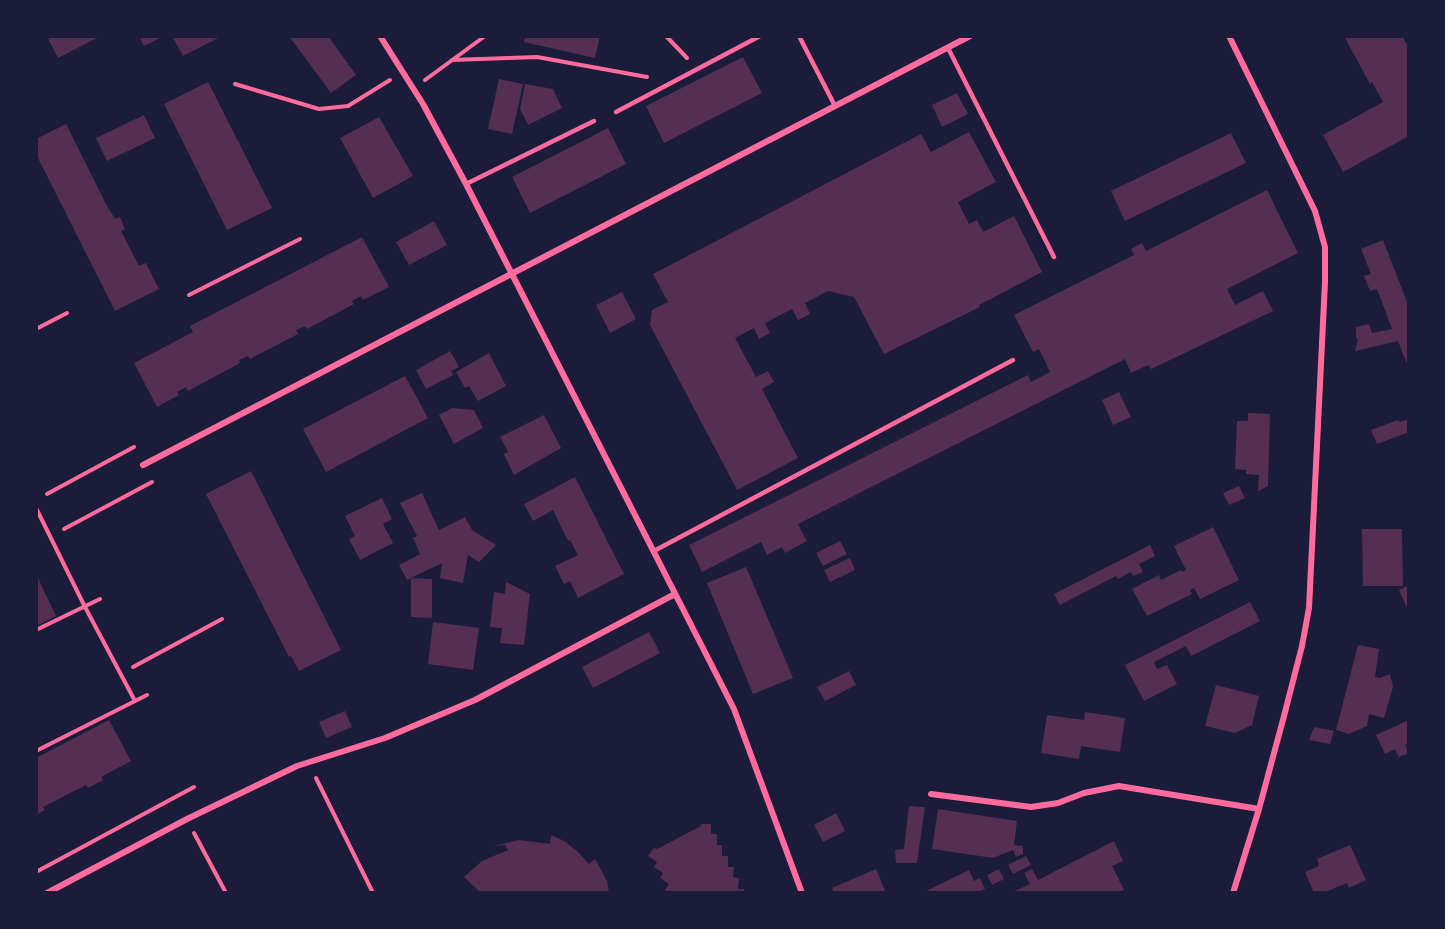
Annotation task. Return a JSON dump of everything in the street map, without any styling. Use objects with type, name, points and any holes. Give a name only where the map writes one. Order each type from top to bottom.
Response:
[{"type":"street","points":[[380,36],[423,104],[466,184],[734,709],[802,893]]},
{"type":"street","points":[[143,465],[970,36]]},
{"type":"street","points":[[1229,36],[1315,211],[1325,247],[1309,608],[1302,646],[1259,809],[1233,893]]},
{"type":"street","points":[[47,893],[187,819],[297,766],[385,738],[476,700],[675,594]]},
{"type":"street","points":[[932,794],[1031,807],[1119,786],[1259,809]]},
{"type":"lane","points":[[616,112],[760,36]]},
{"type":"lane","points":[[799,36],[835,106]]},
{"type":"lane","points":[[948,48],[1054,257]]},
{"type":"lane","points":[[466,184],[594,121]]},
{"type":"lane","points":[[654,551],[1013,360]]},
{"type":"path","points":[[425,81],[485,36]]},
{"type":"path","points":[[666,36],[682,54],[700,68]]},
{"type":"path","points":[[452,60],[537,57],[672,82]]},
{"type":"path","points":[[236,84],[319,109],[348,106],[404,72]]},
{"type":"path","points":[[189,295],[300,239]]},
{"type":"path","points":[[36,329],[67,313]]},
{"type":"path","points":[[47,494],[134,447]]},
{"type":"path","points":[[64,529],[152,482]]},
{"type":"path","points":[[36,508],[135,701]]},
{"type":"path","points":[[36,630],[100,599]]},
{"type":"path","points":[[133,667],[222,619]]},
{"type":"path","points":[[36,751],[147,695]]},
{"type":"path","points":[[307,762],[373,893]]},
{"type":"path","points":[[36,872],[194,787]]},
{"type":"path","points":[[187,819],[225,893]]},
{"type":"building","points":[[47,36],[101,36],[58,58]]},
{"type":"building","points":[[139,36],[164,36],[144,46]]},
{"type":"building","points":[[172,36],[222,36],[183,56]]},
{"type":"building","points":[[289,36],[328,36],[356,75],[331,93]]},
{"type":"building","points":[[525,36],[600,36],[595,58],[524,42]]},
{"type":"building","points":[[1344,36],[1402,36],[1409,48],[1409,136],[1343,172],[1323,135],[1383,102],[1372,82],[1370,84]]},
{"type":"building","points":[[743,57],[762,93],[664,143],[646,106]]},
{"type":"building","points":[[499,79],[523,84],[512,134],[488,129]]},
{"type":"building","points":[[208,82],[272,208],[227,230],[164,104]]},
{"type":"building","points":[[525,84],[553,89],[562,108],[528,125],[520,109]]},
{"type":"building","points":[[957,93],[968,114],[942,127],[932,105]]},
{"type":"building","points":[[144,115],[155,138],[107,161],[96,138]]},
{"type":"building","points":[[379,117],[413,176],[373,198],[340,138]]},
{"type":"building","points":[[66,124],[105,202],[115,219],[120,217],[125,229],[121,231],[139,266],[146,263],[159,289],[115,311],[36,154],[36,139]]},
{"type":"building","points":[[608,128],[626,164],[530,213],[512,177]]},
{"type":"building","points":[[969,132],[996,182],[958,202],[969,224],[977,220],[983,232],[1014,216],[1042,272],[979,305],[980,307],[884,354],[854,297],[828,291],[805,303],[810,314],[798,320],[792,309],[765,323],[770,333],[759,339],[754,328],[735,338],[756,377],[768,371],[774,382],[762,389],[798,458],[737,490],[650,325],[652,310],[668,302],[653,274],[921,134],[931,152]]},
{"type":"building","points":[[1231,133],[1246,163],[1125,221],[1111,191]]},
{"type":"building","points":[[1267,190],[1298,253],[1227,289],[1235,305],[1263,291],[1273,311],[1151,369],[1148,365],[1131,373],[1125,359],[798,524],[807,541],[785,553],[782,547],[767,555],[761,542],[702,572],[689,545],[1028,375],[1031,382],[1050,372],[1039,349],[1033,352],[1014,315],[1134,255],[1131,249],[1142,243],[1146,251]]},
{"type":"building","points":[[434,221],[447,245],[409,265],[396,242]]},
{"type":"building","points":[[362,237],[389,287],[363,300],[361,296],[352,301],[354,304],[307,329],[305,326],[296,330],[298,334],[250,359],[248,356],[239,360],[240,363],[188,391],[186,387],[177,392],[179,395],[157,407],[134,363],[193,332],[190,326]]},
{"type":"building","points":[[1383,240],[1409,307],[1409,369],[1398,341],[1355,351],[1358,339],[1356,338],[1356,327],[1369,324],[1372,333],[1392,329],[1377,289],[1370,291],[1364,276],[1371,274],[1361,249]]},
{"type":"building","points":[[622,292],[636,319],[610,333],[596,305]]},
{"type":"building","points":[[450,351],[459,367],[451,371],[453,375],[426,389],[416,370]]},
{"type":"building","points":[[489,353],[506,386],[478,401],[469,386],[465,388],[456,372]]},
{"type":"building","points":[[405,376],[428,418],[326,472],[303,429]]},
{"type":"building","points":[[1119,392],[1131,417],[1113,425],[1102,400]]},
{"type":"building","points":[[452,408],[474,410],[483,428],[454,444],[439,415]]},
{"type":"building","points":[[1248,413],[1270,414],[1268,486],[1258,491],[1259,475],[1246,474],[1246,470],[1235,469],[1237,421],[1248,421]]},
{"type":"building","points":[[544,415],[561,448],[514,475],[504,454],[508,452],[500,437]]},
{"type":"building","points":[[1409,419],[1409,432],[1377,444],[1371,430],[1398,420],[1399,422]]},
{"type":"building","points":[[251,471],[341,650],[299,671],[291,656],[289,657],[206,494]]},
{"type":"building","points":[[575,477],[624,574],[578,598],[570,581],[564,584],[555,566],[578,555],[570,540],[568,541],[553,510],[533,521],[524,504]]},
{"type":"building","points":[[1239,486],[1245,498],[1229,505],[1223,493]]},
{"type":"building","points":[[422,493],[439,530],[465,517],[472,530],[496,545],[479,562],[468,555],[463,583],[440,578],[442,563],[407,580],[399,565],[420,554],[413,538],[417,536],[400,503]]},
{"type":"building","points":[[382,498],[392,519],[383,524],[393,543],[360,560],[349,539],[355,536],[345,516]]},
{"type":"building","points":[[1213,527],[1239,580],[1200,599],[1194,588],[1190,590],[1192,594],[1147,616],[1132,589],[1159,575],[1161,580],[1181,570],[1182,572],[1186,570],[1174,546]]},
{"type":"building","points":[[1362,529],[1402,529],[1403,586],[1363,586]]},
{"type":"building","points":[[840,541],[847,554],[823,566],[816,553]]},
{"type":"building","points":[[1150,545],[1155,556],[1139,564],[1143,572],[1133,576],[1131,572],[1118,579],[1116,576],[1060,605],[1054,594]]},
{"type":"building","points":[[850,558],[855,570],[830,582],[824,570]]},
{"type":"building","points":[[746,567],[793,678],[753,694],[707,583]]},
{"type":"building","points":[[36,574],[56,616],[36,626]]},
{"type":"building","points":[[411,578],[432,579],[432,618],[411,617]]},
{"type":"building","points":[[506,582],[530,594],[524,645],[500,643],[502,628],[490,627],[494,592],[505,594]]},
{"type":"building","points":[[1409,585],[1409,612],[1399,590]]},
{"type":"building","points":[[1250,602],[1260,621],[1191,656],[1186,646],[1154,662],[1157,669],[1167,665],[1177,684],[1144,701],[1125,665]]},
{"type":"building","points":[[433,622],[479,628],[473,670],[428,664]]},
{"type":"building","points":[[649,632],[660,653],[593,688],[582,667]]},
{"type":"building","points":[[1358,645],[1379,649],[1375,677],[1380,678],[1390,674],[1393,687],[1384,718],[1369,714],[1367,726],[1349,734],[1336,730]]},
{"type":"building","points":[[849,671],[856,685],[825,701],[817,687]]},
{"type":"building","points":[[1216,685],[1259,696],[1252,725],[1235,733],[1205,726]]},
{"type":"building","points":[[345,711],[352,727],[326,738],[319,722]]},
{"type":"building","points":[[1085,712],[1125,718],[1120,752],[1081,746],[1079,759],[1041,753],[1047,715],[1084,720]]},
{"type":"building","points":[[109,720],[131,761],[101,777],[103,780],[88,788],[86,785],[43,807],[45,810],[36,815],[36,758]]},
{"type":"building","points":[[1409,720],[1409,743],[1405,745],[1409,753],[1399,757],[1395,749],[1385,754],[1376,735]]},
{"type":"building","points":[[1314,727],[1334,731],[1330,744],[1309,740]]},
{"type":"building","points":[[909,806],[925,807],[917,863],[896,863],[895,850],[904,849]]},
{"type":"building","points":[[938,809],[1017,821],[1014,845],[1023,846],[1023,854],[1016,857],[1013,850],[993,858],[932,849]]},
{"type":"building","points":[[836,813],[845,831],[823,842],[814,825]]},
{"type":"building","points":[[701,824],[711,824],[711,834],[717,834],[717,845],[722,845],[722,856],[728,856],[728,867],[734,867],[733,877],[739,878],[738,889],[744,889],[744,893],[671,893],[665,890],[669,884],[660,878],[663,873],[654,867],[657,862],[648,856],[654,848],[657,849]]},
{"type":"building","points":[[551,835],[564,841],[589,864],[595,859],[607,881],[609,893],[481,893],[464,877],[482,861],[508,850],[505,845],[494,846],[519,840],[550,844]]},
{"type":"building","points":[[1114,841],[1123,861],[1112,866],[1124,890],[1117,893],[1011,893],[1030,884],[1024,873],[1032,869],[1038,880]]},
{"type":"building","points":[[1350,845],[1366,880],[1349,888],[1347,883],[1323,893],[1314,893],[1305,872],[1319,866],[1317,859]]},
{"type":"building","points":[[1026,856],[1031,865],[1013,874],[1008,865]]},
{"type":"building","points":[[876,869],[886,893],[834,893],[832,888]]},
{"type":"building","points":[[999,869],[1004,879],[992,885],[987,875]]},
{"type":"building","points":[[969,870],[974,881],[980,878],[985,889],[976,893],[922,893]]}]
